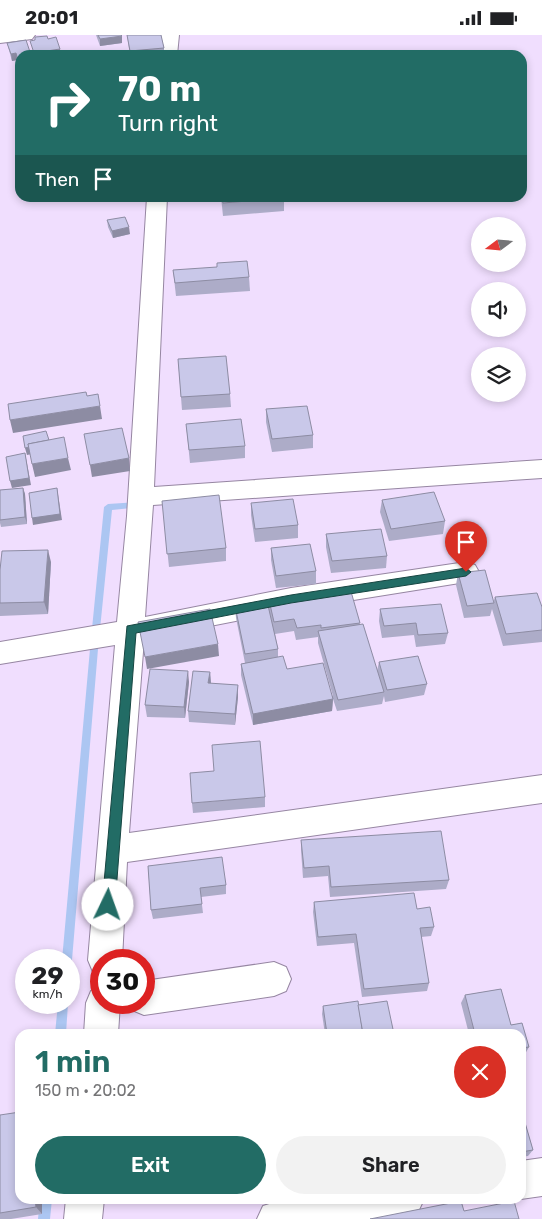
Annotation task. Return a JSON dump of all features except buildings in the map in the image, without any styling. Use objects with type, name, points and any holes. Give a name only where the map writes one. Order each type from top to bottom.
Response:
[{"type":"street","points":[[0,38],[26,35]]},
{"type":"street","points":[[168,50],[170,35]]},
{"type":"street","points":[[106,949],[112,850],[121,632],[138,532],[156,202]]},
{"type":"street","points":[[140,499],[542,469]]},
{"type":"street","points":[[0,653],[84,640],[291,599],[466,572]]},
{"type":"street","points":[[112,850],[542,789]]},
{"type":"street","points":[[155,996],[274,979]]},
{"type":"street","points":[[526,1179],[542,1177]]},
{"type":"street","points":[[83,1219],[84,1204]]},
{"type":"street","points":[[276,1219],[373,1204]]},
{"type":"waterway","points":[[68,949],[108,507],[138,505]]},
{"type":"waterway","points":[[60,1029],[62,1014]]},
{"type":"waterway","points":[[44,1219],[46,1204]]},
{"type":"route","points":[[108,905],[131,630],[291,599],[466,572]]}]
